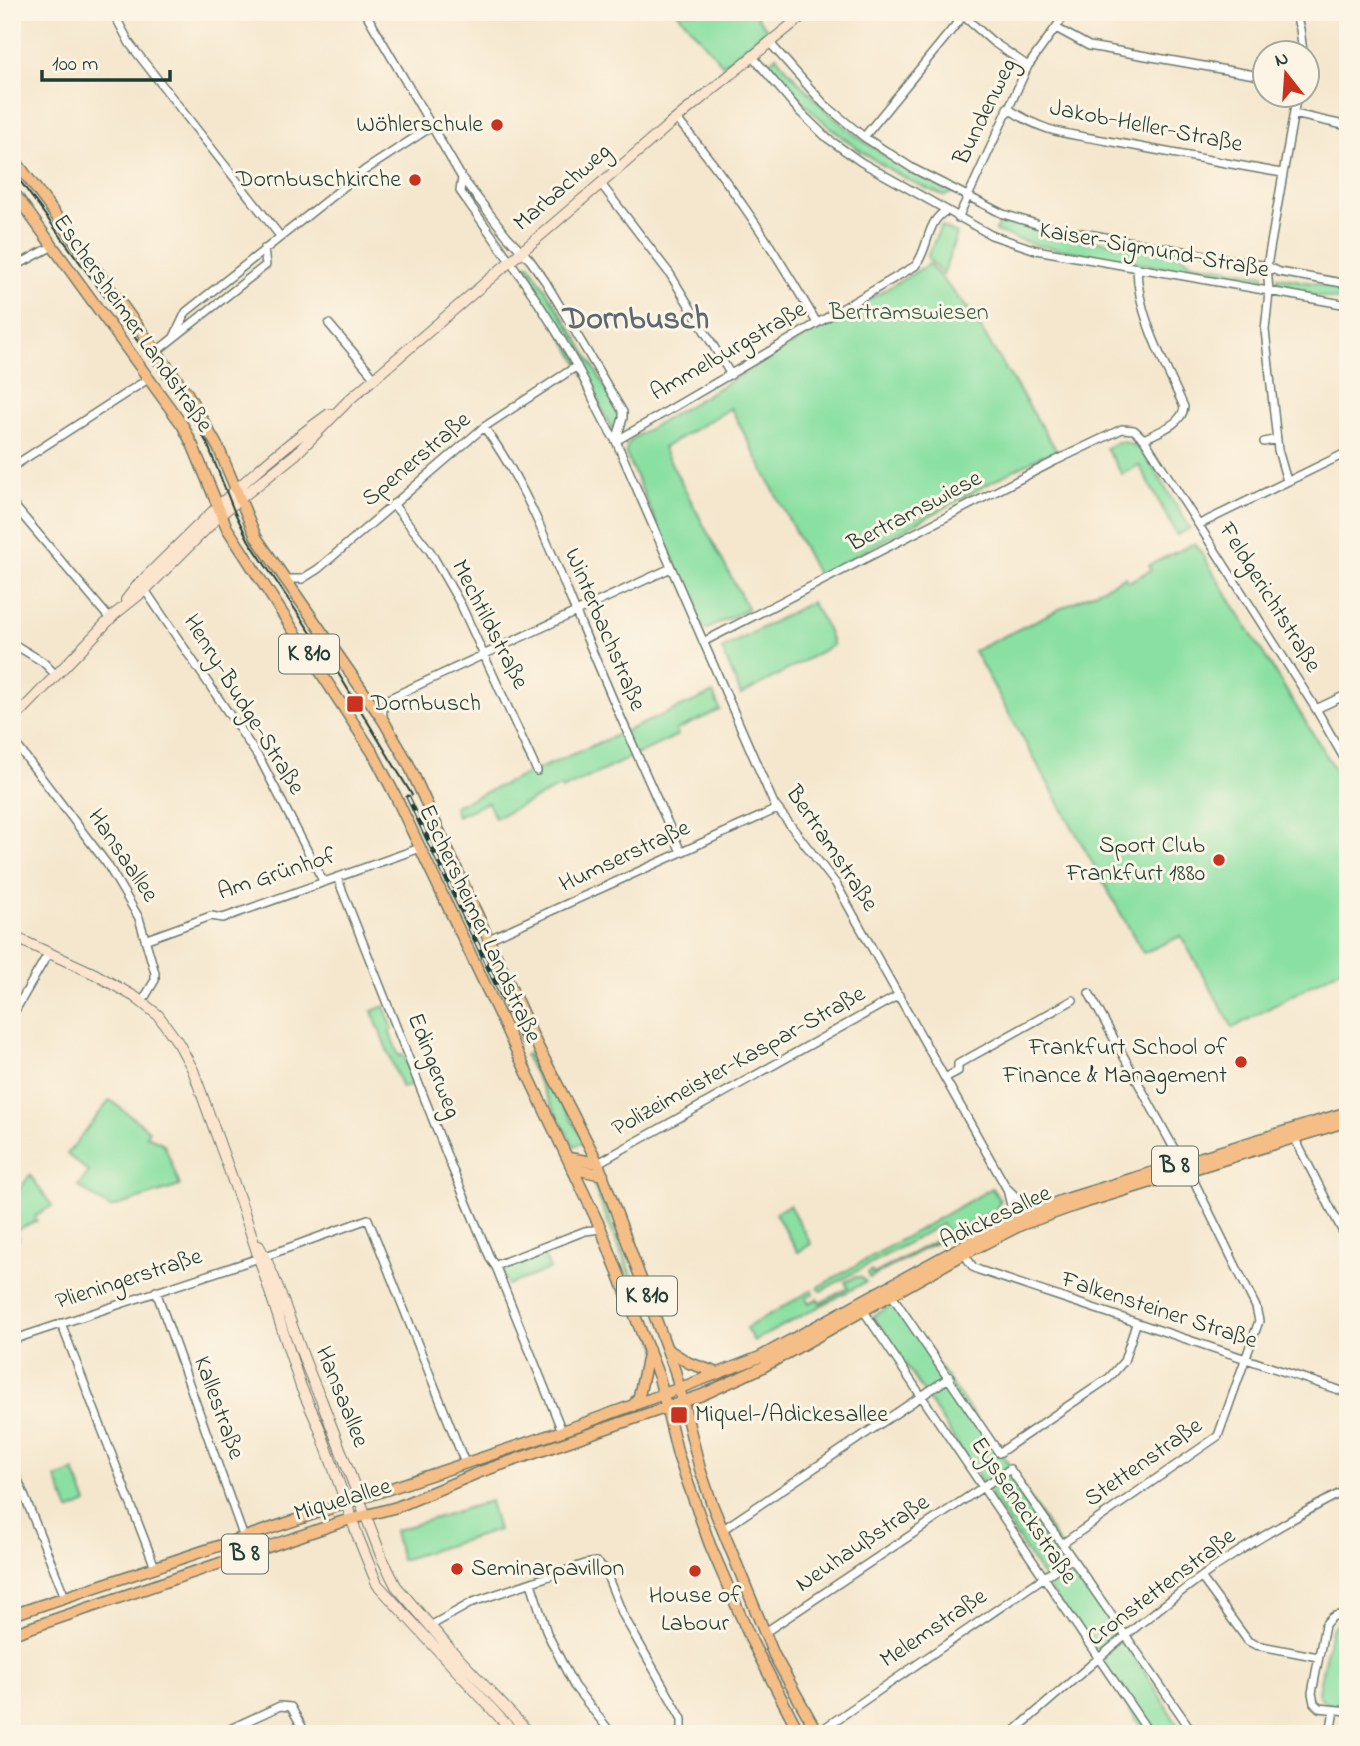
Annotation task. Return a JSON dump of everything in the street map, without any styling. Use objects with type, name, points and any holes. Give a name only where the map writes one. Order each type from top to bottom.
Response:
[{"type":"main road","name":"Marbachweg","points":[[219,510],[237,494],[296,454],[350,399],[521,251],[676,118],[807,12]]},
{"type":"main road","name":"Eschersheimer Landstraße","points":[[12,156],[157,351],[207,424],[256,537],[383,720],[408,763],[537,1045],[598,1163],[667,1349],[680,1388],[701,1473],[722,1530],[779,1666],[818,1733]]},
{"type":"main road","name":"Eschersheimer Landstraße","points":[[12,190],[183,426],[238,547],[373,753],[601,1229],[649,1350],[664,1394],[687,1484],[710,1545],[756,1652],[800,1734]]},
{"type":"main road","points":[[12,721],[113,616],[145,590],[219,510]]},
{"type":"main road","points":[[113,616],[137,586],[219,510]]},
{"type":"main road","points":[[12,936],[95,974],[142,1002]]},
{"type":"main road","name":"Hansaallee","points":[[142,1002],[166,1026],[193,1070],[261,1257],[321,1399],[390,1576],[410,1605],[530,1734]]},
{"type":"main road","name":"Adickesallee","points":[[683,1402],[752,1373],[891,1294],[1021,1225],[1348,1112]]},
{"type":"main road","name":"Adickesallee","points":[[680,1388],[760,1357],[1004,1224],[1063,1200],[1348,1121]]},
{"type":"main road","points":[[572,1164],[598,1163]]},
{"type":"main road","points":[[580,1181],[598,1163]]},
{"type":"main road","points":[[572,1164],[603,1175]]},
{"type":"main road","name":"Hansaallee","points":[[261,1257],[301,1387],[319,1427],[377,1584],[515,1734]]},
{"type":"main road","points":[[667,1349],[689,1363],[718,1373]]},
{"type":"main road","points":[[633,1406],[639,1396],[649,1350]]},
{"type":"main road","name":"Miquelallee","points":[[12,1615],[562,1431],[680,1388]]},
{"type":"main road","name":"Miquelallee","points":[[12,1634],[351,1519],[423,1498],[480,1472],[683,1402]]},
{"type":"street","points":[[113,12],[130,44],[280,236]]},
{"type":"street","points":[[365,12],[461,178],[545,281],[623,412],[616,441]]},
{"type":"street","name":"Bundenweg","points":[[967,195],[1028,66],[1067,12]]},
{"type":"street","points":[[1295,12],[1301,38]]},
{"type":"street","points":[[864,137],[961,14],[993,42],[1028,66]]},
{"type":"street","points":[[1056,27],[1089,46],[1252,75]]},
{"type":"street","name":"Kaiser-Sigmund-Straße","points":[[770,43],[824,104],[864,137],[912,168],[1003,214],[1043,226],[1266,266],[1279,272],[1348,284]]},
{"type":"street","name":"Kaiser-Sigmund-Straße","points":[[753,57],[800,112],[827,138],[861,162],[990,235],[1035,250],[1348,305]]},
{"type":"street","name":"Jakob-Heller-Straße","points":[[1007,108],[1030,123],[1057,133],[1282,173]]},
{"type":"street","points":[[1287,481],[1278,450],[1265,330],[1269,292],[1266,266],[1295,108]]},
{"type":"street","points":[[1294,114],[1348,126]]},
{"type":"street","points":[[676,118],[740,198],[817,323]]},
{"type":"street","points":[[174,337],[186,312],[365,170],[431,127]]},
{"type":"street","name":"Bertramstraße","points":[[461,178],[460,191],[510,261],[577,366],[606,428],[616,441],[777,808],[836,884],[1007,1189],[1032,1213]]},
{"type":"street","points":[[601,184],[670,274],[731,375]]},
{"type":"street","points":[[958,218],[967,195]]},
{"type":"street","name":"Ammelburgstraße","points":[[616,441],[915,266],[923,254],[934,222],[946,211]]},
{"type":"street","points":[[12,268],[53,246]]},
{"type":"street","name":"Eschersheimer Landstraße","points":[[157,351],[266,265],[264,249]]},
{"type":"street","points":[[1137,269],[1147,321],[1184,407],[1184,414],[1178,420],[1144,439]]},
{"type":"street","points":[[329,324],[375,378]]},
{"type":"street","name":"Spenerstraße","points":[[284,578],[296,581],[306,577],[484,427],[577,366]]},
{"type":"street","points":[[12,467],[148,379]]},
{"type":"street","name":"Winterbachstraße","points":[[484,427],[511,465],[626,733],[681,852]]},
{"type":"street","name":"Bertramswiese","points":[[703,642],[1113,433],[1122,429],[1134,430],[1144,439]]},
{"type":"street","name":"Feldgerichtstraße","points":[[1144,439],[1316,709],[1348,765]]},
{"type":"street","points":[[1264,442],[1277,439]]},
{"type":"street","points":[[1199,524],[1348,452]]},
{"type":"street","points":[[12,503],[113,616]]},
{"type":"street","name":"Mechtildstraße","points":[[393,504],[430,551],[485,654],[537,771]]},
{"type":"street","points":[[383,720],[382,708],[390,698],[671,568]]},
{"type":"street","name":"Henry-Budge-Straße","points":[[145,590],[261,761],[323,881]]},
{"type":"street","points":[[12,643],[43,662],[55,674]]},
{"type":"street","points":[[1316,709],[1348,694]]},
{"type":"street","name":"Hansaallee","points":[[12,739],[107,864],[139,918],[147,939],[155,976],[142,1002]]},
{"type":"street","name":"Humserstraße","points":[[489,939],[777,808]]},
{"type":"street","name":"Am Grünhof","points":[[147,939],[211,916],[223,918],[420,848]]},
{"type":"street","name":"Edingerweg","points":[[337,877],[460,1189],[496,1267],[562,1431]]},
{"type":"street","points":[[12,1016],[49,952]]},
{"type":"street","points":[[1088,993],[1185,1167]]},
{"type":"street","name":"Polizeimeister-Kaspar-Straße","points":[[598,1163],[899,995]]},
{"type":"street","points":[[945,1078],[958,1071],[958,1064],[1073,1000]]},
{"type":"street","points":[[1294,1137],[1348,1242]]},
{"type":"street","name":"Stettenstraße","points":[[1062,1544],[1218,1436],[1259,1321],[1256,1307],[1185,1167]]},
{"type":"street","points":[[1004,1224],[1011,1206],[1007,1189]]},
{"type":"street","name":"Plieningerstraße","points":[[12,1340],[368,1219],[466,1463]]},
{"type":"street","points":[[496,1267],[587,1231],[601,1229]]},
{"type":"street","name":"Falkensteiner Straße","points":[[964,1254],[979,1270],[1348,1393]]},
{"type":"street","name":"Kallestraße","points":[[156,1291],[244,1538]]},
{"type":"street","name":"Eysseneckstraße","points":[[891,1294],[950,1377],[999,1453],[1109,1378],[1124,1361],[1136,1324]]},
{"type":"street","name":"Eysseneckstraße","points":[[863,1310],[1150,1734]]},
{"type":"street","points":[[61,1323],[155,1567]]},
{"type":"street","points":[[722,1530],[950,1377]]},
{"type":"street","points":[[12,1465],[65,1597]]},
{"type":"street","name":"Eysseneckstraße","points":[[1010,1469],[1194,1734]]},
{"type":"street","name":"Neuhaußstraße","points":[[764,1633],[1010,1469]]},
{"type":"street","name":"Cronstettenstraße","points":[[1011,1734],[1201,1577],[1284,1524],[1348,1489]]},
{"type":"street","name":"Melemstraße","points":[[818,1733],[1072,1558]]},
{"type":"street","points":[[430,1626],[473,1602],[596,1562],[604,1568],[623,1615],[682,1719],[682,1729],[677,1734]]},
{"type":"street","points":[[1201,1577],[1248,1641],[1318,1657]]},
{"type":"street","points":[[531,1583],[547,1633],[574,1686],[612,1734]]},
{"type":"street","points":[[1348,1616],[1336,1614],[1325,1625],[1312,1693],[1314,1703],[1319,1708],[1348,1711]]},
{"type":"street","points":[[219,1734],[280,1706],[291,1707],[306,1734]]},
{"type":"street","points":[[1330,1734],[1335,1710]]},
{"type":"green space","points":[[677,12],[753,12],[767,29],[723,65]]},
{"type":"green space","points":[[776,56],[816,100],[856,136],[901,165],[954,192],[945,196],[927,189],[875,160],[842,137],[807,106],[769,63]]},
{"type":"green space","points":[[1003,219],[1042,231],[1180,255],[1192,263],[1264,275],[1263,285],[1036,245],[995,231]]},
{"type":"green space","points":[[941,226],[957,234],[943,275],[927,257]]},
{"type":"green space","points":[[529,264],[582,346],[621,416],[617,427],[612,429],[579,364],[523,270]]},
{"type":"green space","name":"Bertramswiesen","points":[[929,264],[969,310],[1060,456],[1042,455],[818,576],[731,408],[663,448],[748,609],[707,629],[703,628],[626,454],[627,446],[632,439]]},
{"type":"green space","points":[[1278,277],[1348,289],[1348,302],[1277,288]]},
{"type":"green space","points":[[1117,442],[1133,445],[1146,456],[1190,528],[1177,535],[1139,465],[1122,474],[1106,448]]},
{"type":"green space","name":"Sport Club Frankfurt 1880","points":[[1195,543],[1341,779],[1348,785],[1348,965],[1233,1028],[1181,936],[1143,953],[974,651],[1125,577],[1128,582],[1151,570],[1149,565]]},
{"type":"green space","points":[[811,602],[825,624],[833,645],[741,695],[722,649]]},
{"type":"green space","points":[[713,693],[720,710],[676,730],[678,735],[562,790],[560,787],[495,818],[488,802],[457,816],[454,806]]},
{"type":"green space","points":[[384,1006],[393,1029],[389,1031],[399,1056],[403,1055],[414,1083],[402,1088],[372,1011]]},
{"type":"green space","points":[[535,1051],[585,1142],[574,1146],[543,1090],[525,1055]]},
{"type":"green space","points":[[110,1100],[149,1130],[146,1135],[164,1144],[180,1186],[110,1208],[78,1186],[89,1172],[67,1154]]},
{"type":"green space","points":[[30,1175],[52,1206],[35,1216],[37,1221],[16,1230],[19,1239],[12,1241],[12,1199]]},
{"type":"green space","points":[[596,1180],[668,1368],[666,1369],[592,1181]]},
{"type":"green space","points":[[992,1188],[1000,1201],[996,1210],[870,1278],[868,1273],[871,1271],[874,1274],[948,1234],[942,1224],[821,1291],[818,1287]]},
{"type":"green space","points":[[789,1205],[811,1244],[798,1252],[775,1213]]},
{"type":"green space","points":[[543,1253],[550,1269],[508,1285],[503,1272],[505,1267]]},
{"type":"green space","points":[[856,1277],[866,1282],[754,1341],[746,1328],[812,1290],[814,1293],[806,1298],[809,1303],[817,1299],[820,1303],[848,1288],[845,1282]]},
{"type":"green space","points":[[894,1304],[1008,1463],[1066,1555],[1125,1639],[1183,1734],[1146,1734],[873,1316]]},
{"type":"green space","points":[[74,1471],[87,1503],[69,1511],[56,1478]]},
{"type":"green space","points":[[490,1501],[498,1530],[401,1560],[394,1531]]},
{"type":"green space","points":[[1348,1621],[1348,1705],[1334,1706],[1325,1703],[1318,1692],[1331,1629],[1337,1623]]},
{"type":"tram line","points":[[12,170],[183,403],[207,443],[249,541],[338,673],[412,795]]},
{"type":"railway","points":[[408,797],[524,1043]]},
{"type":"place","name":"Wöhlerschule","points":[[497,125]]},
{"type":"place","name":"Dornbuschkirche","points":[[415,180]]},
{"type":"place","name":"Dornbusch","points":[[355,704]]},
{"type":"place","name":"Sport Club Frankfurt 1880","points":[[1219,860]]},
{"type":"place","name":"Frankfurt School of Finance & Management","points":[[1241,1062]]},
{"type":"place","name":"Miquel-/Adickesallee","points":[[679,1415]]},
{"type":"place","name":"Seminarpavillon","points":[[457,1569]]},
{"type":"place","name":"House of Labour","points":[[695,1571]]},
{"type":"district","name":"Dornbusch","points":[[636,320]]}]
